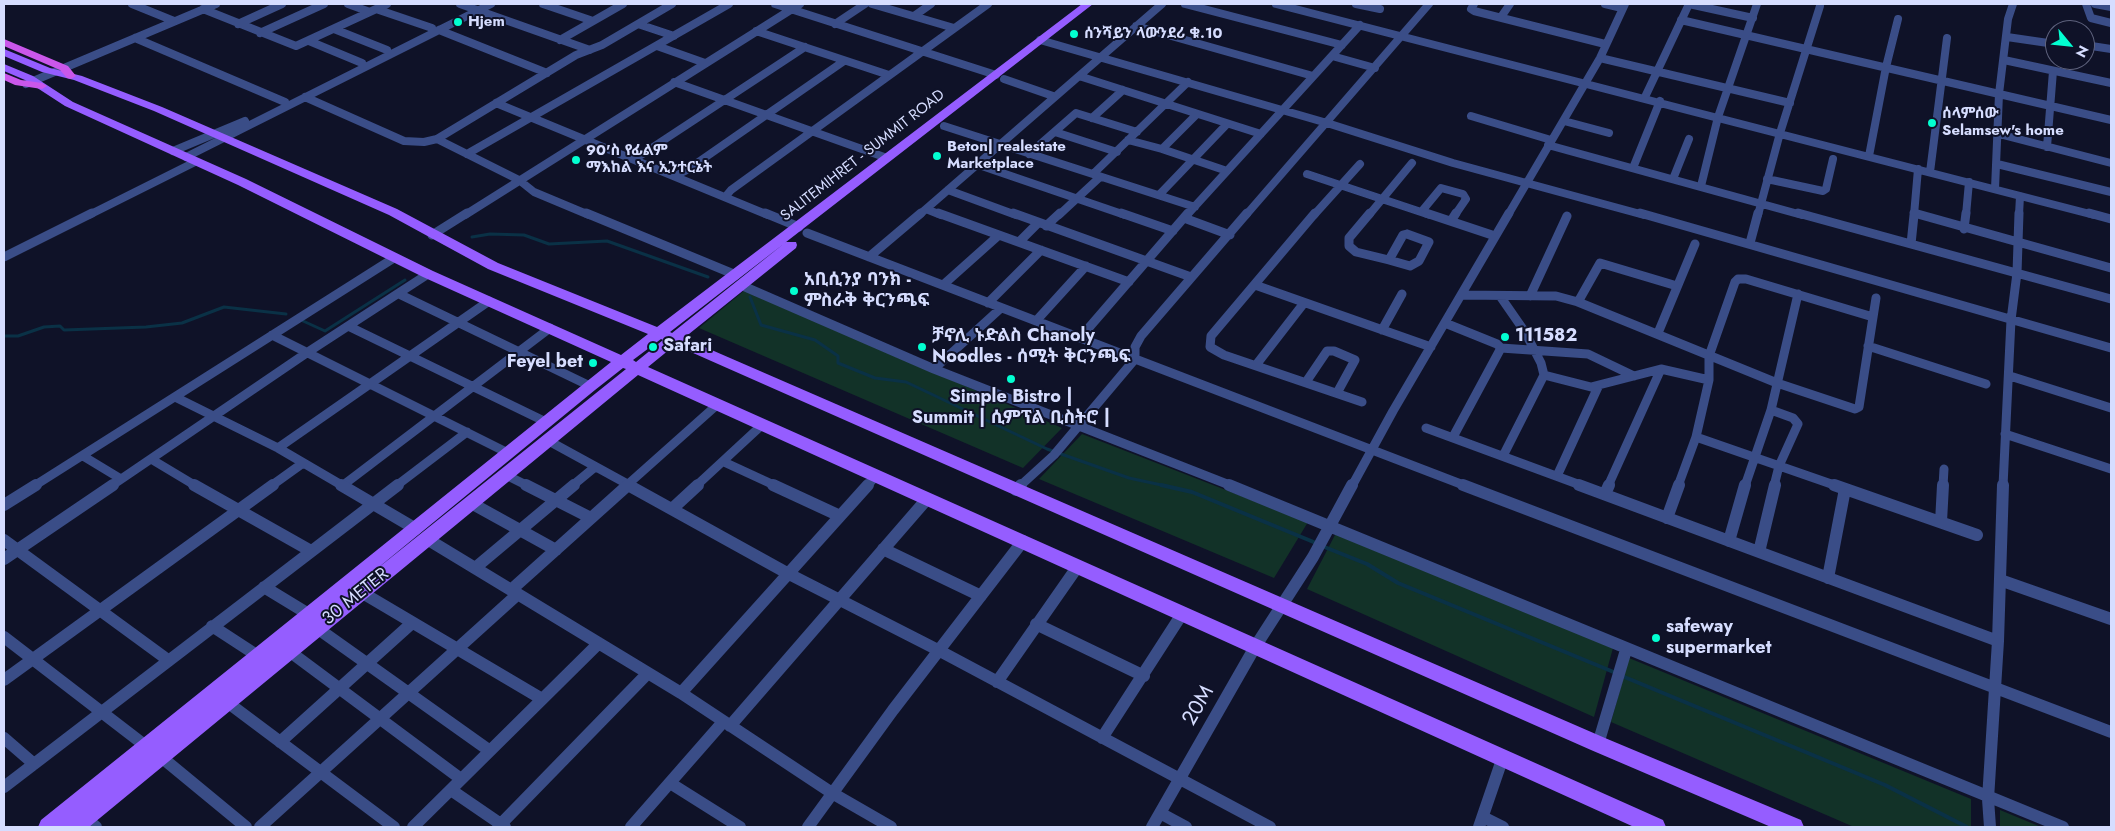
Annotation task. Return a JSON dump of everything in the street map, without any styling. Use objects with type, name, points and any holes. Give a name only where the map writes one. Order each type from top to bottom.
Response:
[{"type":"highway","points":[[4,42],[63,72]]},
{"type":"highway","points":[[4,76],[33,84]]},
{"type":"main road","name":"SALITEMIHRET - SUMMIT ROAD","points":[[658,333],[780,254],[801,233],[887,158],[1000,77],[1088,4]]},
{"type":"main road","points":[[1045,41],[1100,4]]},
{"type":"main road","points":[[4,52],[63,72],[158,109],[217,137],[393,212],[432,235],[493,266],[674,339],[1598,744],[1794,827]]},
{"type":"main road","points":[[4,67],[69,104],[242,182],[428,274],[631,364],[875,477],[1023,541],[1502,757],[1651,826]]},
{"type":"main road","points":[[801,233],[944,126],[1000,77]]},
{"type":"main road","name":"SALITEMIHRET - SUMMIT ROAD","points":[[739,280],[801,233]]},
{"type":"main road","points":[[631,364],[674,339],[739,280]]},
{"type":"main road","points":[[631,364],[658,333]]},
{"type":"main road","name":"30 METER","points":[[85,824],[154,752],[227,702],[289,651],[314,622],[361,592],[508,453],[590,386],[631,364]]},
{"type":"main road","name":"30 METER","points":[[422,534],[471,503],[506,475],[548,440],[631,364]]},
{"type":"main road","points":[[48,827],[154,752],[258,656],[314,622],[422,534]]},
{"type":"street","points":[[132,4],[174,21]]},
{"type":"street","points":[[33,84],[216,4]]},
{"type":"street","points":[[238,24],[282,4]]},
{"type":"street","points":[[260,33],[324,4]]},
{"type":"street","points":[[348,4],[436,29],[547,73]]},
{"type":"street","points":[[203,9],[296,46],[387,4]]},
{"type":"street","points":[[460,4],[477,7],[590,50]]},
{"type":"street","points":[[173,151],[217,137],[305,97],[477,7],[491,4]]},
{"type":"street","points":[[546,4],[593,21]]},
{"type":"street","points":[[560,40],[623,4]]},
{"type":"street","points":[[305,97],[404,141],[424,142],[437,139],[582,52],[590,50],[672,4]]},
{"type":"street","points":[[467,154],[535,117],[729,4]]},
{"type":"street","points":[[775,4],[923,51],[1053,96]]},
{"type":"street","points":[[432,235],[800,4]]},
{"type":"street","points":[[835,24],[865,4]]},
{"type":"street","points":[[872,4],[954,28]]},
{"type":"street","points":[[914,16],[931,4]]},
{"type":"street","points":[[726,196],[731,190],[988,4]]},
{"type":"street","points":[[870,257],[1053,96],[1162,4]]},
{"type":"street","points":[[1184,4],[1342,46]]},
{"type":"street","points":[[1276,4],[1360,24],[1584,84],[1660,101],[2111,219]]},
{"type":"street","points":[[1356,4],[1380,9]]},
{"type":"street","points":[[1016,490],[1062,446],[1135,359],[1135,347],[1141,336],[1429,4]]},
{"type":"street","points":[[1474,4],[1471,10],[1605,44]]},
{"type":"street","points":[[1501,17],[1510,4]]},
{"type":"street","points":[[1605,4],[1623,6]]},
{"type":"street","points":[[1645,98],[1689,4],[1753,18]]},
{"type":"street","points":[[1701,186],[1718,117],[1747,36],[1756,4]]},
{"type":"street","points":[[1995,189],[1999,134],[1999,94],[2008,21],[2013,4]]},
{"type":"street","points":[[2086,4],[2090,18],[2111,23]]},
{"type":"street","points":[[2095,4],[2111,7]]},
{"type":"street","name":"20M","points":[[1152,827],[1255,647],[1313,557],[1526,181],[1564,121],[1600,58],[1623,6]]},
{"type":"street","points":[[1750,243],[1780,133],[1820,6]]},
{"type":"street","points":[[1869,156],[1886,67],[1898,19]]},
{"type":"street","points":[[1681,20],[2111,120]]},
{"type":"street","points":[[638,24],[674,36]]},
{"type":"street","points":[[1080,338],[1145,261],[1360,24]]},
{"type":"street","points":[[1136,26],[1313,76]]},
{"type":"street","points":[[334,29],[387,50]]},
{"type":"street","points":[[4,257],[190,160],[217,137],[238,124],[387,50],[436,29]]},
{"type":"street","points":[[756,31],[889,75]]},
{"type":"street","points":[[2007,35],[2045,39]]},
{"type":"street","points":[[2007,35],[2045,42]]},
{"type":"street","points":[[135,38],[284,102]]},
{"type":"street","points":[[1930,172],[1943,81],[1946,38]]},
{"type":"street","points":[[309,41],[362,63]]},
{"type":"street","points":[[1045,41],[1102,56],[1327,123],[1453,163],[1526,181],[1750,243],[2111,348]]},
{"type":"street","points":[[657,46],[705,63]]},
{"type":"street","points":[[635,159],[805,47]]},
{"type":"street","points":[[2095,47],[2111,50]]},
{"type":"street","points":[[2095,49],[2111,50]]},
{"type":"street","points":[[1332,56],[1375,68]]},
{"type":"street","points":[[1600,58],[1790,103]]},
{"type":"street","points":[[2004,60],[2111,83]]},
{"type":"street","points":[[674,176],[687,170],[844,61]]},
{"type":"street","points":[[2048,147],[2053,71]]},
{"type":"street","points":[[1079,76],[1261,134]]},
{"type":"street","points":[[674,82],[887,158]]},
{"type":"street","points":[[1019,242],[1077,199],[1128,140],[1188,82]]},
{"type":"street","points":[[1092,118],[1123,90]]},
{"type":"street","points":[[1178,92],[1180,109]]},
{"type":"street","points":[[1633,168],[1660,101]]},
{"type":"street","points":[[496,103],[535,117],[726,196],[801,233],[870,257],[1996,690],[2111,732]]},
{"type":"street","points":[[1029,154],[1073,114],[1137,132]]},
{"type":"street","points":[[1162,149],[1197,114]]},
{"type":"street","points":[[1471,116],[1633,168],[2111,299]]},
{"type":"street","points":[[1564,121],[1609,133]]},
{"type":"street","points":[[1159,195],[1228,124]]},
{"type":"street","points":[[944,126],[1195,207]]},
{"type":"street","points":[[1055,132],[1117,152]]},
{"type":"street","points":[[1999,134],[2111,163]]},
{"type":"street","points":[[437,139],[519,180],[534,192],[739,280],[934,369],[1078,426],[1326,532],[1626,650],[2063,827]]},
{"type":"street","points":[[1673,178],[1688,139]]},
{"type":"street","points":[[1128,140],[1194,159],[1227,171]]},
{"type":"street","points":[[1767,179],[1823,191],[1826,189],[1833,159]]},
{"type":"street","points":[[1388,260],[1403,235],[1408,234],[1428,242],[1416,264],[1410,266],[1356,252],[1349,246],[1349,238],[1412,163]]},
{"type":"street","points":[[976,164],[1173,231]]},
{"type":"street","points":[[1360,164],[1339,185],[1211,336],[1210,347],[1224,355],[1362,402]]},
{"type":"street","points":[[1997,164],[2111,192]]},
{"type":"street","points":[[1911,244],[1918,169]]},
{"type":"street","points":[[1307,174],[1495,236]]},
{"type":"street","points":[[1964,229],[1970,182]]},
{"type":"street","points":[[1422,211],[1441,188],[1463,194],[1466,199],[1451,220]]},
{"type":"street","points":[[948,190],[1191,277]]},
{"type":"street","points":[[1990,825],[1988,798],[1996,690],[2004,434],[2010,376],[2011,320],[2017,273],[2020,196]]},
{"type":"street","points":[[926,209],[1129,282]]},
{"type":"street","points":[[1914,215],[2111,268]]},
{"type":"street","points":[[1530,296],[1566,216]]},
{"type":"street","points":[[1184,218],[1230,235]]},
{"type":"street","points":[[943,285],[998,235]]},
{"type":"street","points":[[1658,333],[1695,244]]},
{"type":"street","points":[[988,303],[1041,250]]},
{"type":"street","points":[[4,505],[394,258]]},
{"type":"street","points":[[1578,302],[1597,265],[1600,263],[1677,286]]},
{"type":"street","points":[[1036,321],[1086,266]]},
{"type":"street","points":[[4,559],[308,352],[428,274]]},
{"type":"street","points":[[1667,518],[1696,437],[1708,380],[1710,356],[1735,282],[1738,279],[1798,294],[1873,317]]},
{"type":"street","points":[[1256,285],[1431,348]]},
{"type":"street","points":[[399,294],[590,386]]},
{"type":"street","points":[[1382,330],[1402,294]]},
{"type":"street","points":[[1729,541],[1753,457],[1771,410],[1798,294]]},
{"type":"street","points":[[1462,295],[1556,296],[1578,302],[1777,383],[1858,409],[1876,298]]},
{"type":"street","points":[[1500,296],[1534,349],[1544,374],[1503,456]]},
{"type":"street","points":[[278,448],[489,301]]},
{"type":"street","points":[[1256,366],[1304,303]]},
{"type":"street","points":[[934,369],[1001,308]]},
{"type":"street","points":[[1445,323],[1497,344],[1501,348],[1588,354],[1634,376]]},
{"type":"street","points":[[348,326],[546,422]]},
{"type":"street","points":[[342,486],[550,328]]},
{"type":"street","points":[[272,335],[508,453]]},
{"type":"street","points":[[1868,346],[1986,384]]},
{"type":"street","points":[[1453,437],[1501,348]]},
{"type":"street","points":[[1306,382],[1327,351],[1334,350],[1355,360],[1337,392]]},
{"type":"street","points":[[1544,374],[1598,387],[1661,369],[1708,380]]},
{"type":"street","points":[[1605,494],[1661,369]]},
{"type":"street","points":[[2010,376],[2111,408]]},
{"type":"street","points":[[1557,476],[1598,387]]},
{"type":"street","points":[[175,397],[278,448],[373,504],[681,692],[726,724],[832,793],[891,827]]},
{"type":"street","points":[[260,827],[458,648],[556,550],[718,404]]},
{"type":"street","points":[[1759,552],[1780,466],[1798,424],[1793,418],[1771,410]]},
{"type":"street","points":[[672,509],[763,424]]},
{"type":"street","points":[[1426,428],[1998,641]]},
{"type":"street","points":[[4,786],[467,432]]},
{"type":"street","points":[[2004,434],[2111,469]]},
{"type":"street","points":[[1696,437],[1977,535]]},
{"type":"street","points":[[548,440],[787,573],[938,650],[1270,827]]},
{"type":"street","points":[[83,456],[121,479]]},
{"type":"street","points":[[151,459],[237,512],[311,551]]},
{"type":"street","points":[[724,462],[840,516]]},
{"type":"street","points":[[4,680],[303,463]]},
{"type":"street","points":[[475,568],[595,467]]},
{"type":"street","points":[[1941,522],[1944,469]]},
{"type":"street","points":[[506,475],[591,518]]},
{"type":"street","points":[[681,692],[875,477]]},
{"type":"street","points":[[1828,578],[1845,489]]},
{"type":"street","points":[[631,827],[839,600],[927,499]]},
{"type":"street","points":[[471,503],[556,550]]},
{"type":"street","points":[[4,540],[168,660]]},
{"type":"street","points":[[808,827],[938,650],[1023,541]]},
{"type":"street","points":[[883,549],[981,596]]},
{"type":"street","points":[[997,682],[1078,566]]},
{"type":"street","points":[[2000,580],[2111,620]]},
{"type":"street","points":[[264,587],[490,751]]},
{"type":"street","points":[[361,592],[542,699]]},
{"type":"street","points":[[1102,738],[1144,676],[1182,614]]},
{"type":"street","points":[[280,742],[412,623]]},
{"type":"street","points":[[1036,624],[1144,676]]},
{"type":"street","points":[[212,626],[258,656]]},
{"type":"street","points":[[4,637],[154,752],[246,827]]},
{"type":"street","points":[[413,827],[599,643]]},
{"type":"street","points":[[1598,744],[1626,650]]},
{"type":"street","points":[[289,651],[461,779]]},
{"type":"street","points":[[450,790],[501,826],[648,673]]},
{"type":"street","points":[[227,702],[394,827]]},
{"type":"street","points":[[4,738],[34,764]]},
{"type":"street","points":[[1502,757],[1481,822],[1503,827]]},
{"type":"street","points":[[670,783],[725,823],[740,827]]},
{"type":"street","points":[[1160,813],[1186,827]]},
{"type":"green space","points":[[745,290],[1062,428],[1023,468],[699,328]]},
{"type":"green space","points":[[1082,434],[1308,522],[1274,578],[1039,479]]},
{"type":"green space","points":[[1336,533],[1613,648],[1594,717],[1307,589]]},
{"type":"green space","points":[[1629,658],[1971,799],[1971,827],[1854,827],[1611,722]]},
{"type":"green space","points":[[2000,810],[2041,827],[2000,827]]},
{"type":"waterway","points":[[472,237],[490,234],[524,235],[549,244],[607,241],[708,277]]},
{"type":"waterway","points":[[303,321],[325,331],[405,280]]},
{"type":"waterway","points":[[750,297],[761,325],[815,340],[838,356],[838,363],[875,378],[906,382],[1047,449],[1129,478],[1166,486]]},
{"type":"waterway","points":[[4,336],[18,336],[44,327],[60,326],[64,330],[146,327],[182,323],[224,307],[286,314]]},
{"type":"waterway","points":[[1161,485],[1192,492],[1316,543]]},
{"type":"waterway","points":[[1322,546],[1367,564],[1398,583],[1616,673]]},
{"type":"waterway","points":[[1622,676],[1885,785],[1967,827]]},
{"type":"place","name":"Hjem","points":[[458,22]]},
{"type":"place","name":"ሰንሻይን ላውንደሪ ቁ.10","points":[[1074,34]]},
{"type":"place","name":"ሰላምሰው Selamsew's home","points":[[1932,123]]},
{"type":"place","name":"Beton| realestate Marketplace","points":[[937,156]]},
{"type":"place","name":"90'ስ የፊልም ማእከል እና ኢንተርኔት","points":[[576,160]]},
{"type":"place","name":"አቢሲንያ ባንክ - ምስራቅ ቅርንጫፍ","points":[[794,291]]},
{"type":"place","name":"111582","points":[[1505,337]]},
{"type":"place","name":"Safari","points":[[653,347]]},
{"type":"place","name":"ቻኖሊ ኑድልስ Chanoly Noodles - ሰሚት ቅርንጫፍ","points":[[922,347]]},
{"type":"place","name":"Feyel bet","points":[[593,363]]},
{"type":"place","name":"Simple Bistro | Summit | ሲምፕል ቢስትሮ |","points":[[1011,379]]},
{"type":"place","name":"safeway supermarket","points":[[1656,638]]}]
